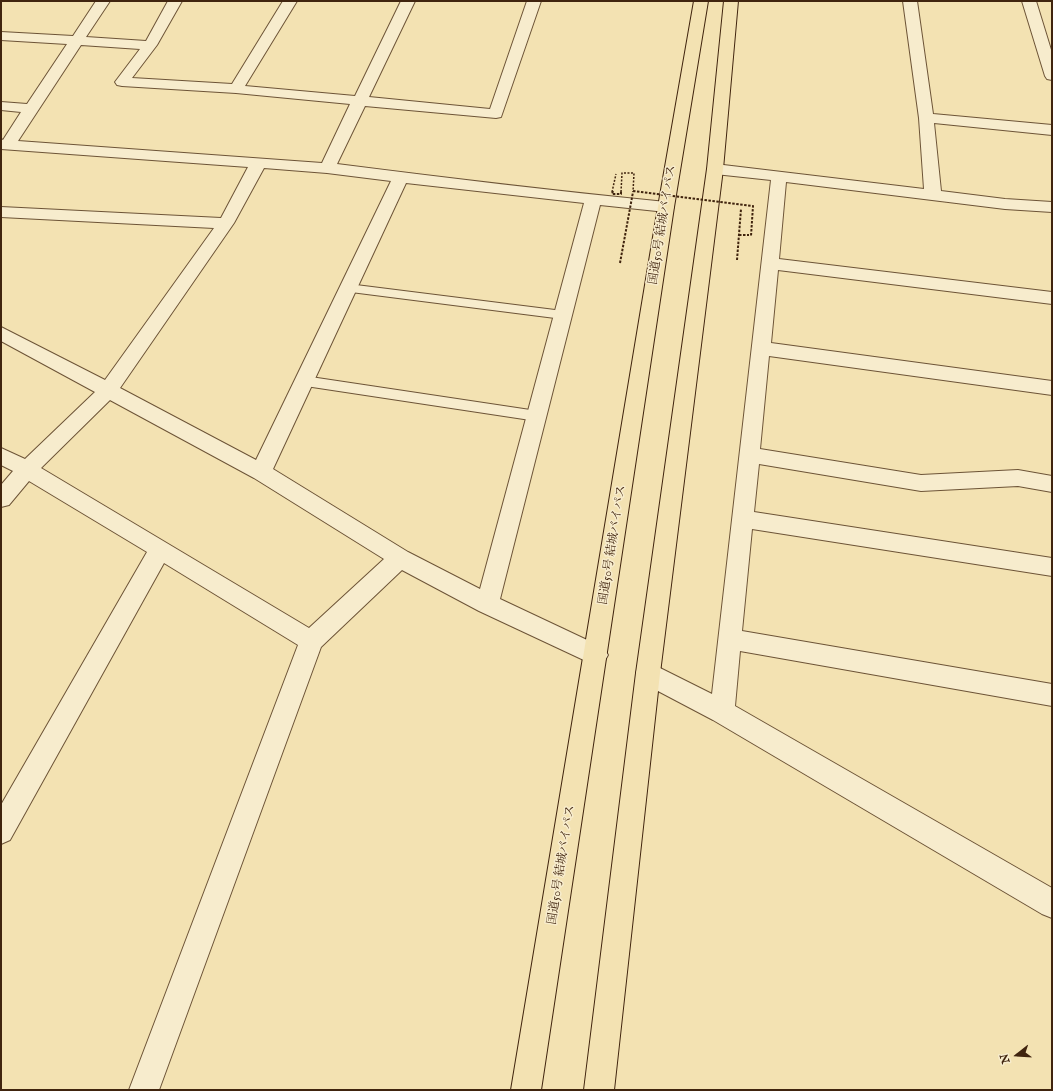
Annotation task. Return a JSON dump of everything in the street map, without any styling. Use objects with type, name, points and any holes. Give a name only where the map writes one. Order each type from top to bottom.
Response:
[{"type":"highway","name":"国道50号 結城バイパス","points":[[526,1090],[666,207],[701,1]]},
{"type":"highway","points":[[599,1090],[648,673],[715,169],[731,1]]},
{"type":"street","points":[[4,145],[32,109],[103,1]]},
{"type":"street","points":[[175,1],[150,45],[122,82],[236,89],[496,114],[534,1]]},
{"type":"street","points":[[236,89],[290,1]]},
{"type":"street","points":[[327,168],[408,1]]},
{"type":"street","points":[[910,1],[926,118],[933,195]]},
{"type":"street","points":[[1029,1],[1052,76]]},
{"type":"street","points":[[1,36],[150,45]]},
{"type":"street","points":[[1,106],[32,109]]},
{"type":"street","points":[[926,118],[1052,130]]},
{"type":"street","points":[[4,145],[327,168],[494,189],[594,198],[666,207]]},
{"type":"street","points":[[1,499],[27,469],[108,391],[226,223],[259,162]]},
{"type":"street","points":[[715,169],[1005,204],[1052,207]]},
{"type":"street","points":[[261,472],[400,176]]},
{"type":"street","points":[[722,712],[779,177]]},
{"type":"street","points":[[487,604],[594,198]]},
{"type":"street","points":[[1,212],[226,223]]},
{"type":"street","points":[[770,263],[1052,298]]},
{"type":"street","points":[[1,333],[261,472],[400,558],[487,604],[596,655]]},
{"type":"street","points":[[761,348],[1052,388]]},
{"type":"street","points":[[749,455],[921,482],[1018,478],[1052,484]]},
{"type":"street","points":[[1,456],[27,469],[311,641]]},
{"type":"street","points":[[742,519],[1052,567]]},
{"type":"street","points":[[1,831],[160,549]]},
{"type":"street","points":[[144,1090],[311,641],[400,558]]},
{"type":"street","points":[[729,639],[1052,695]]},
{"type":"street","points":[[648,673],[722,712],[1052,904]]},
{"type":"lane","points":[[348,288],[563,316]]},
{"type":"lane","points":[[304,381],[536,416]]},
{"type":"path","points":[[616,174],[612,194],[621,194],[622,173],[634,173],[633,192],[620,263]]},
{"type":"path","points":[[633,192],[753,206],[751,236],[739,235]]},
{"type":"path","points":[[737,260],[741,209]]}]
